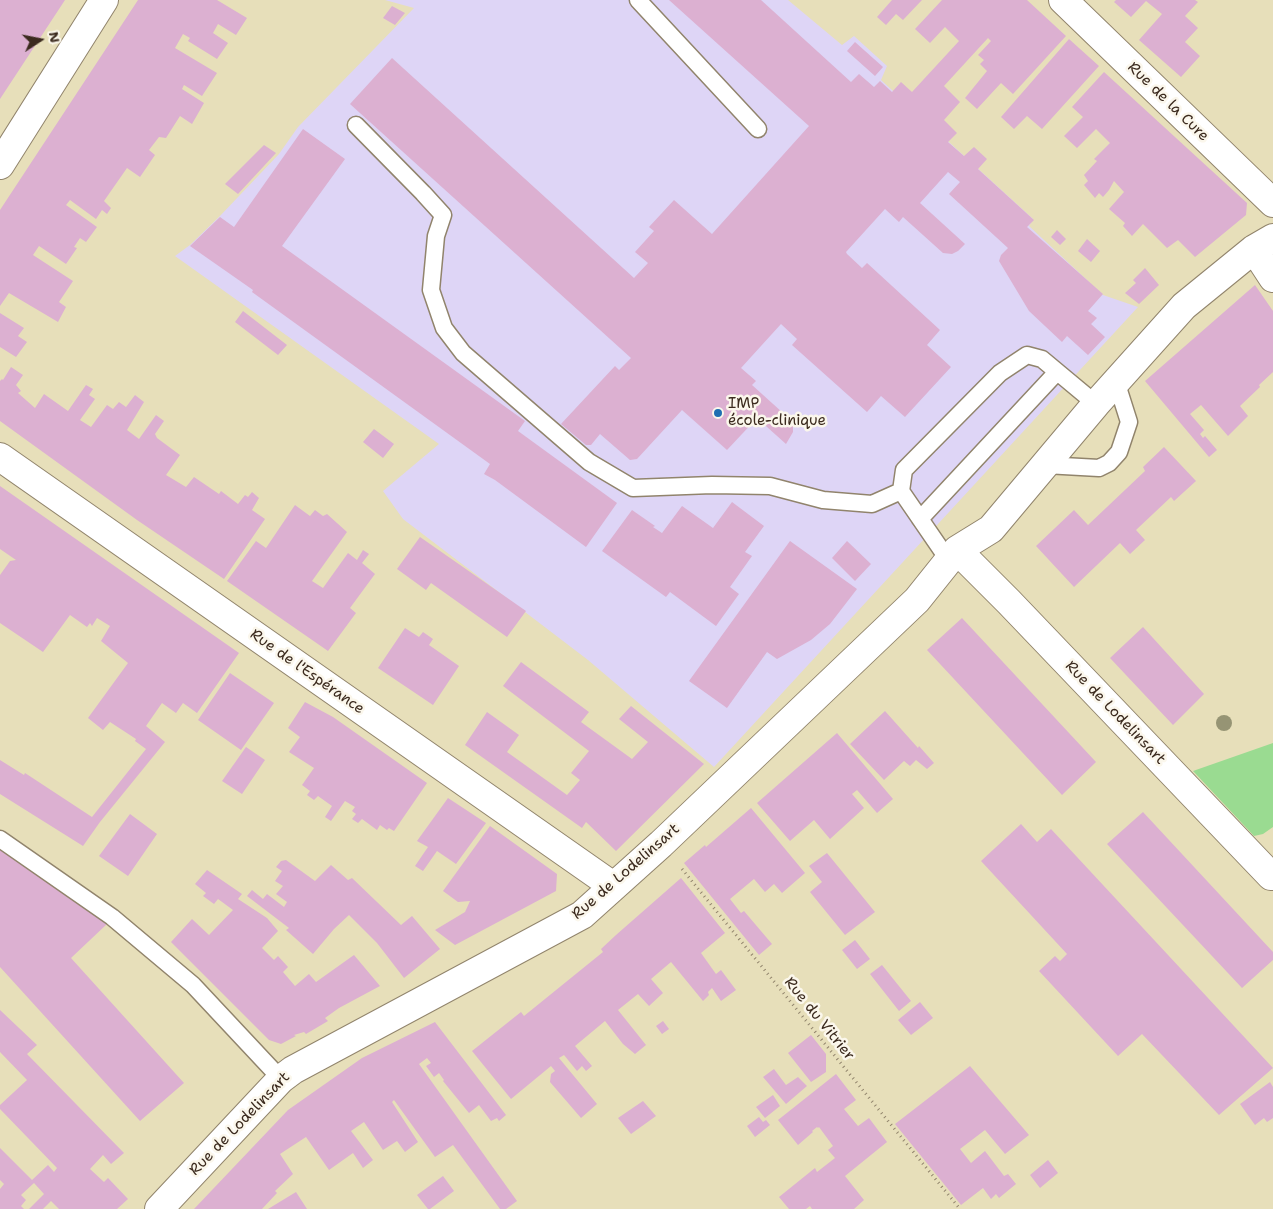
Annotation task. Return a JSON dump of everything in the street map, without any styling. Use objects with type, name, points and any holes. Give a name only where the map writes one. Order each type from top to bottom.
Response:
[{"type":"street","points":[[0,165],[104,0]]},
{"type":"street","name":"Rue de la Cure","points":[[1063,0],[1273,203]]},
{"type":"street","points":[[1263,244],[1273,278]]},
{"type":"street","name":"Rue de Lodelinsart","points":[[159,1209],[281,1079],[293,1070],[582,915],[661,844],[917,600],[953,556],[990,529],[1116,381],[1184,306],[1263,244]]},
{"type":"street","name":"Rue de l'Espérance","points":[[0,457],[613,886]]},
{"type":"street","name":"Rue de Lodelinsart","points":[[953,556],[1010,602],[1272,872]]},
{"type":"lane","points":[[638,0],[758,129]]},
{"type":"lane","points":[[356,125],[442,215],[436,236],[431,290],[444,328],[463,353],[589,462],[633,488],[712,485],[770,486],[823,500],[872,504],[901,491]]},
{"type":"lane","points":[[953,556],[920,519],[901,491],[904,470],[1000,373],[1027,355],[1042,359],[1096,404]]},
{"type":"lane","points":[[920,519],[1057,372]]},
{"type":"lane","points":[[1044,465],[1099,468],[1110,463],[1119,452],[1129,422],[1116,381]]},
{"type":"lane","points":[[0,839],[112,917],[192,985],[281,1079]]},
{"type":"path","name":"Rue du Vitrier","points":[[661,844],[960,1209]]},
{"type":"shaded area","name":"IMP école-clinique","points":[[385,0],[788,0],[842,45],[854,36],[887,66],[881,80],[1033,219],[1029,226],[1103,295],[1138,307],[714,767],[588,660],[403,519],[383,491],[439,444],[175,256],[190,245],[219,217],[279,154],[298,127],[414,8]]},
{"type":"green space","points":[[1273,743],[1273,827],[1263,834],[1254,836],[1193,771]]},
{"type":"building","points":[[0,0],[65,0],[0,99]]},
{"type":"building","points":[[138,0],[217,0],[247,18],[236,35],[218,24],[213,33],[228,43],[217,59],[188,41],[190,38],[183,34],[175,48],[217,73],[202,96],[184,85],[182,89],[204,103],[192,124],[180,116],[166,138],[159,137],[149,150],[155,155],[140,177],[127,168],[104,201],[111,208],[107,214],[102,210],[96,219],[70,200],[66,205],[97,227],[86,242],[80,238],[74,247],[77,248],[66,264],[39,246],[33,255],[73,281],[59,302],[66,307],[58,322],[9,293],[0,306],[0,210]]},
{"type":"building","points":[[669,0],[761,0],[851,82],[859,74],[874,87],[880,81],[892,92],[901,82],[912,92],[959,41],[945,27],[930,43],[915,29],[942,0],[1027,0],[1066,36],[1013,94],[1001,83],[977,109],[965,98],[987,71],[980,64],[984,60],[978,55],[991,41],[988,38],[944,86],[960,102],[944,120],[957,133],[948,142],[964,156],[974,147],[987,159],[978,169],[1034,220],[1027,227],[1103,294],[1088,311],[1097,318],[1091,324],[1105,337],[1088,355],[1067,336],[1062,342],[1029,311],[999,261],[1001,255],[1008,248],[949,194],[960,182],[948,172],[920,203],[965,244],[958,251],[952,254],[943,253],[903,217],[899,222],[885,209],[846,252],[862,268],[867,263],[940,330],[927,345],[951,367],[905,417],[881,396],[867,412],[792,345],[797,339],[781,324],[741,368],[756,381],[752,385],[793,422],[793,432],[786,444],[757,418],[727,450],[682,410],[637,459],[630,460],[600,434],[591,445],[586,445],[561,424],[615,366],[619,370],[631,358],[350,104],[392,58],[634,278],[648,263],[635,252],[654,231],[649,227],[674,200],[712,234],[809,126]]},
{"type":"building","points":[[892,0],[922,0],[903,20],[896,14],[886,25],[877,17]]},
{"type":"building","points":[[1116,0],[1195,0],[1198,2],[1185,16],[1198,28],[1185,42],[1200,56],[1181,77],[1139,40],[1162,14],[1146,1],[1131,17],[1114,2]]},
{"type":"building","points":[[392,6],[405,13],[395,25],[383,18]]},
{"type":"building","points":[[1069,39],[1099,66],[1042,129],[1027,116],[1014,129],[1001,117]]},
{"type":"building","points":[[855,42],[883,67],[875,76],[847,51]]},
{"type":"building","points":[[1104,72],[1247,203],[1246,215],[1195,257],[1178,240],[1167,248],[1143,224],[1132,236],[1123,226],[1125,223],[1109,209],[1124,192],[1114,181],[1103,197],[1099,193],[1095,198],[1084,185],[1088,181],[1084,175],[1097,161],[1094,159],[1110,143],[1096,129],[1077,148],[1064,136],[1083,117],[1072,107]]},
{"type":"building","points":[[303,129],[345,159],[282,246],[525,421],[518,431],[617,503],[586,547],[495,480],[484,474],[490,464],[190,246],[220,217],[234,227]]},
{"type":"building","points":[[264,145],[276,153],[238,194],[225,184]]},
{"type":"building","points":[[1057,230],[1066,239],[1060,245],[1051,237]]},
{"type":"building","points":[[1087,239],[1100,251],[1091,262],[1078,251]]},
{"type":"building","points":[[1145,268],[1159,285],[1139,304],[1125,293],[1136,283],[1133,280]]},
{"type":"building","points":[[1255,285],[1273,311],[1273,372],[1240,406],[1248,416],[1228,436],[1201,405],[1190,414],[1204,430],[1200,434],[1203,438],[1205,436],[1217,450],[1209,457],[1145,381]]},
{"type":"building","points":[[243,311],[287,345],[278,355],[235,322]]},
{"type":"building","points":[[0,313],[24,328],[18,336],[27,342],[16,357],[0,347]]},
{"type":"building","points":[[11,367],[23,375],[16,385],[21,391],[18,393],[35,408],[44,394],[68,411],[86,385],[93,389],[89,395],[95,399],[80,420],[91,427],[107,405],[113,409],[119,402],[126,407],[135,395],[144,402],[127,430],[139,439],[156,415],[164,421],[155,434],[157,438],[180,455],[166,475],[186,487],[194,477],[219,494],[221,491],[238,504],[245,495],[248,497],[252,492],[259,498],[252,510],[265,519],[224,579],[137,520],[0,421],[0,381],[3,380]]},
{"type":"building","points":[[374,429],[394,444],[383,458],[363,442]]},
{"type":"building","points":[[1164,447],[1196,481],[1174,501],[1171,497],[1136,530],[1145,540],[1130,554],[1120,543],[1074,587],[1036,546],[1074,510],[1088,525],[1145,471],[1143,467]]},
{"type":"building","points":[[0,486],[239,653],[197,713],[183,703],[176,713],[162,703],[146,726],[165,742],[100,822],[83,846],[0,794],[0,760],[24,775],[25,773],[92,817],[146,749],[135,741],[136,739],[110,722],[103,730],[88,718],[128,663],[101,641],[110,626],[97,618],[92,626],[90,623],[87,627],[70,615],[43,652],[0,623],[0,575],[10,561],[16,560],[0,549]]},
{"type":"building","points":[[732,502],[764,526],[745,552],[752,556],[730,587],[739,594],[716,626],[670,592],[666,597],[602,551],[632,510],[662,533],[682,506],[713,528]]},
{"type":"building","points":[[295,505],[310,516],[315,510],[323,516],[327,514],[347,532],[312,581],[323,588],[348,553],[357,560],[363,550],[369,554],[362,563],[375,574],[350,608],[356,613],[328,651],[227,581],[256,541],[266,548]]},
{"type":"building","points":[[420,537],[526,611],[507,637],[431,583],[426,590],[397,569]]},
{"type":"building","points":[[790,541],[857,589],[830,624],[811,640],[777,659],[767,652],[727,708],[689,681]]},
{"type":"building","points":[[847,541],[871,564],[855,581],[832,558]]},
{"type":"building","points":[[962,618],[1096,762],[1062,795],[927,650]]},
{"type":"building","points":[[1143,627],[1204,694],[1173,725],[1110,658]]},
{"type":"building","points":[[405,628],[419,637],[423,632],[433,639],[429,645],[459,666],[433,705],[378,668]]},
{"type":"building","points":[[521,662],[589,712],[581,722],[632,759],[648,742],[619,719],[631,706],[704,764],[616,851],[586,822],[582,828],[465,745],[487,712],[519,735],[507,752],[567,795],[580,780],[571,773],[589,751],[503,686]]},
{"type":"building","points":[[230,673],[274,703],[241,750],[198,720]]},
{"type":"building","points":[[305,702],[333,717],[427,783],[394,831],[389,828],[387,830],[380,825],[377,830],[362,819],[358,823],[352,819],[356,814],[352,811],[355,807],[345,801],[331,821],[325,817],[332,806],[318,796],[314,800],[307,795],[310,791],[302,785],[314,768],[289,752],[300,737],[288,728]]},
{"type":"building","points":[[885,711],[934,763],[927,769],[916,760],[910,766],[904,761],[884,780],[850,744]]},
{"type":"building","points":[[837,733],[893,799],[877,813],[857,790],[852,794],[864,808],[830,839],[814,820],[790,841],[757,803]]},
{"type":"building","points":[[246,747],[265,760],[242,794],[222,781]]},
{"type":"building","points":[[448,798],[486,823],[456,864],[437,851],[423,871],[415,866],[428,847],[417,841]]},
{"type":"building","points":[[751,808],[805,873],[782,893],[774,884],[765,892],[754,879],[730,899],[741,913],[744,911],[772,944],[759,955],[684,863],[705,845],[706,847]]},
{"type":"building","points":[[1143,812],[1273,952],[1273,960],[1242,988],[1107,844]]},
{"type":"building","points":[[130,814],[157,834],[128,876],[99,856]]},
{"type":"building","points":[[1021,824],[1037,842],[1051,829],[1273,1068],[1219,1115],[1142,1034],[1118,1056],[1039,971],[1055,956],[1060,961],[1067,954],[981,861]]},
{"type":"building","points":[[490,826],[557,874],[556,891],[455,945],[435,930],[465,912],[470,901],[458,902],[443,891]]},
{"type":"building","points":[[0,847],[38,871],[107,924],[71,958],[184,1083],[140,1121],[0,967]]},
{"type":"building","points":[[827,853],[875,912],[845,935],[810,892],[822,882],[809,866]]},
{"type":"building","points":[[286,860],[315,881],[331,865],[348,880],[352,878],[401,925],[412,916],[440,949],[404,978],[377,943],[349,915],[334,929],[313,954],[286,930],[289,928],[247,896],[252,890],[263,899],[267,894],[284,907],[287,902],[276,894],[283,886],[275,881],[282,871],[276,867],[281,861]]},
{"type":"building","points":[[207,870],[242,894],[238,899],[267,918],[278,931],[262,948],[274,960],[278,956],[288,967],[283,972],[295,986],[309,974],[316,982],[354,955],[380,986],[339,1008],[325,1018],[328,1021],[306,1034],[304,1032],[294,1035],[296,1036],[281,1044],[269,1040],[171,942],[192,919],[209,935],[233,910],[218,899],[214,904],[203,896],[206,893],[195,884]]},
{"type":"building","points":[[681,878],[725,933],[701,953],[716,974],[721,970],[736,990],[721,1001],[712,988],[708,992],[709,995],[703,1001],[671,962],[651,979],[663,993],[649,1006],[638,994],[618,1010],[646,1045],[635,1054],[623,1044],[605,1021],[575,1046],[592,1066],[586,1071],[582,1066],[577,1071],[564,1055],[559,1058],[597,1104],[581,1118],[550,1082],[551,1074],[555,1071],[551,1066],[511,1099],[472,1051],[521,1012],[524,1016],[603,952],[601,949]]},
{"type":"building","points":[[855,940],[870,959],[857,969],[842,950]]},
{"type":"building","points":[[882,965],[911,1001],[899,1011],[870,974]]},
{"type":"building","points":[[920,1002],[933,1018],[911,1035],[898,1020]]},
{"type":"building","points":[[0,1010],[37,1045],[27,1054],[124,1153],[111,1164],[103,1155],[90,1169],[104,1182],[108,1178],[128,1199],[117,1209],[59,1209],[51,1201],[43,1209],[29,1209],[44,1194],[34,1183],[21,1195],[26,1200],[21,1206],[24,1209],[0,1209],[0,1189],[4,1184],[0,1180],[0,1148],[32,1180],[48,1165],[54,1172],[57,1168],[0,1109],[0,1105],[27,1080],[0,1052]]},
{"type":"building","points":[[663,1021],[669,1029],[662,1034],[656,1026]]},
{"type":"building","points":[[435,1022],[506,1115],[499,1121],[497,1118],[491,1121],[479,1105],[469,1113],[443,1081],[439,1073],[434,1077],[426,1066],[431,1063],[427,1058],[419,1064],[517,1201],[506,1209],[500,1209],[453,1145],[435,1157],[394,1100],[392,1102],[418,1142],[405,1152],[397,1141],[383,1150],[364,1122],[351,1131],[373,1160],[363,1168],[353,1153],[329,1170],[306,1137],[280,1154],[293,1174],[275,1191],[277,1193],[262,1209],[194,1209],[288,1110],[362,1058]]},
{"type":"building","points":[[811,1035],[826,1054],[826,1072],[811,1082],[788,1053]]},
{"type":"building","points":[[970,1066],[1029,1135],[1005,1154],[985,1130],[960,1149],[971,1163],[985,1151],[1004,1176],[1008,1174],[1016,1184],[999,1198],[996,1194],[991,1199],[983,1188],[961,1205],[895,1124]]},
{"type":"building","points":[[774,1069],[786,1085],[798,1077],[807,1086],[786,1104],[763,1077]]},
{"type":"building","points":[[836,1074],[856,1100],[844,1109],[858,1126],[869,1118],[887,1142],[845,1176],[864,1200],[854,1209],[812,1209],[810,1206],[806,1209],[789,1209],[779,1197],[815,1168],[817,1172],[835,1158],[828,1150],[833,1146],[819,1127],[812,1131],[798,1145],[778,1120]]},
{"type":"building","points":[[1270,1082],[1273,1087],[1273,1118],[1267,1122],[1264,1118],[1255,1125],[1240,1104]]},
{"type":"building","points":[[773,1095],[780,1106],[765,1118],[756,1107]]},
{"type":"building","points":[[643,1101],[656,1116],[631,1134],[618,1118]]},
{"type":"building","points":[[759,1117],[763,1122],[766,1120],[770,1125],[755,1137],[747,1126]]},
{"type":"building","points":[[1048,1160],[1058,1173],[1040,1188],[1030,1175]]},
{"type":"building","points":[[443,1176],[454,1191],[428,1209],[417,1195]]},
{"type":"building","points":[[296,1192],[307,1209],[268,1209]]},
{"type":"place","name":"IMP école-clinique","points":[[718,413]]}]
